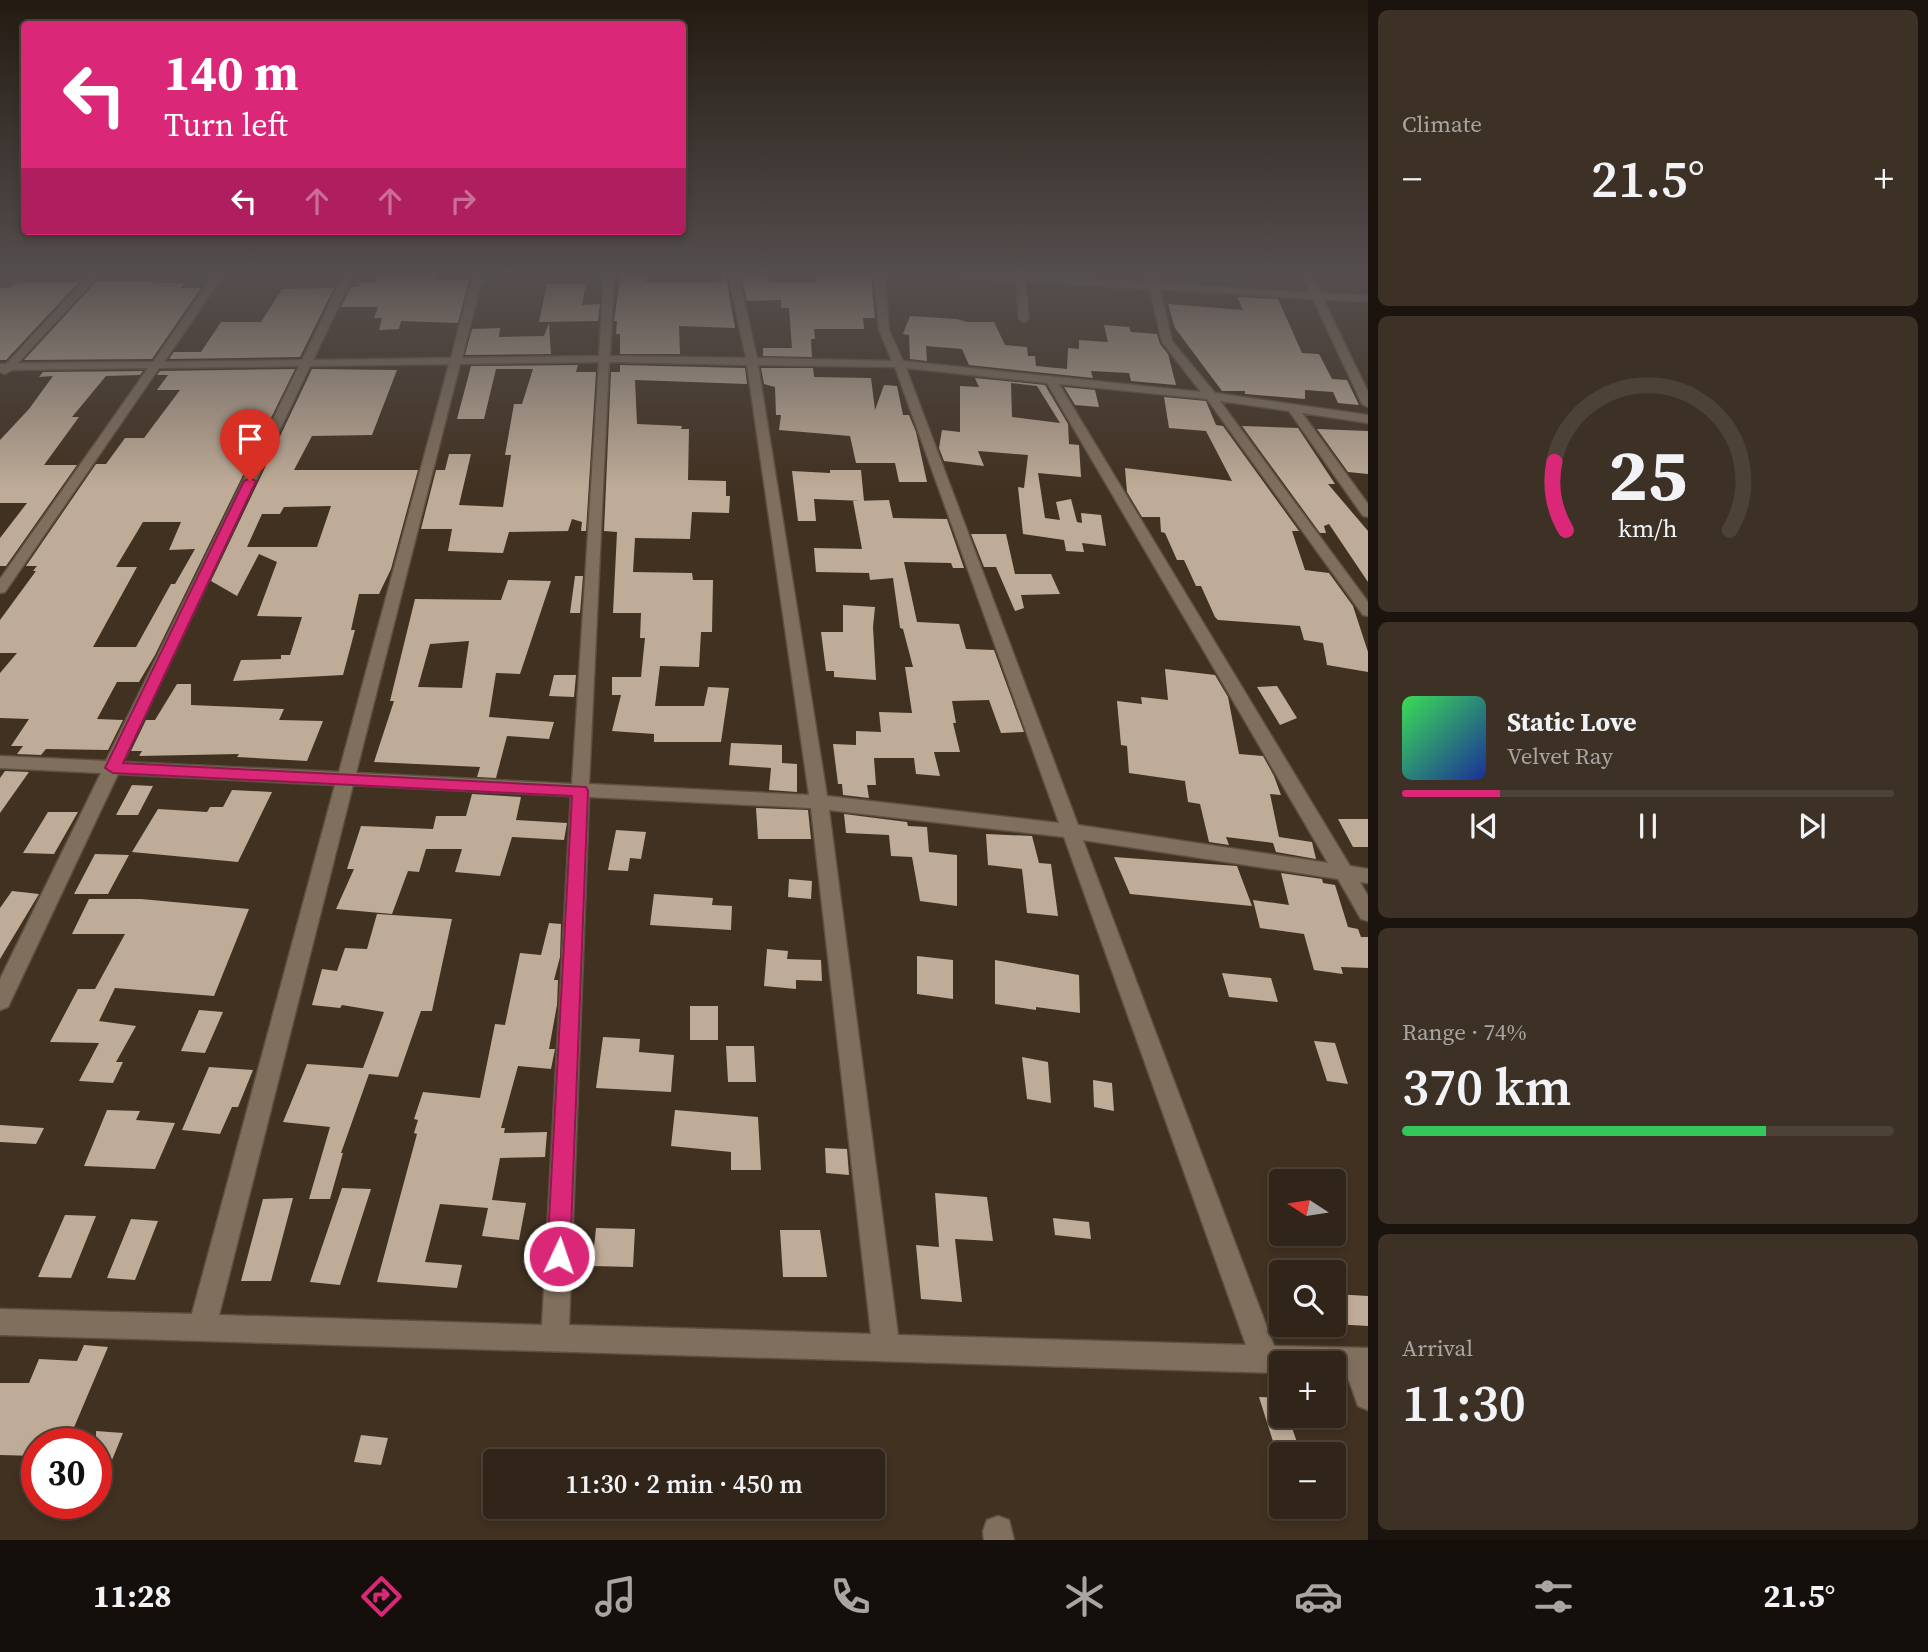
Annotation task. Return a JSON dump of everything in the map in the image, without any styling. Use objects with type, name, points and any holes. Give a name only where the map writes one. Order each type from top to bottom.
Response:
[{"type":"street","points":[[3,370],[26,346]]},
{"type":"street","points":[[0,589],[169,346]]},
{"type":"street","points":[[0,1001],[315,346]]},
{"type":"street","points":[[202,1328],[459,346]]},
{"type":"street","points":[[555,1338],[604,346]]},
{"type":"street","points":[[749,346],[819,802],[886,1348]]},
{"type":"street","points":[[891,346],[1265,1359]]},
{"type":"street","points":[[1171,346],[1368,612]]},
{"type":"street","points":[[1342,346],[1368,404]]},
{"type":"street","points":[[3,370],[157,364],[603,359],[899,364],[1210,396],[1368,419]]},
{"type":"street","points":[[1052,381],[1368,913]]},
{"type":"street","points":[[1293,408],[1368,513]]},
{"type":"street","points":[[0,762],[819,802],[1071,831],[1368,876]]},
{"type":"street","points":[[0,1322],[1362,1362],[1368,1396]]},
{"type":"building","points":[[0,346],[19,346],[6,360],[0,360]]},
{"type":"building","points":[[37,346],[161,346],[152,359],[24,360]]},
{"type":"building","points":[[205,346],[305,346],[300,357],[169,359],[174,352],[201,352]]},
{"type":"building","points":[[467,346],[550,346],[551,354],[465,355]]},
{"type":"building","points":[[620,346],[680,346],[680,354],[620,354]]},
{"type":"building","points":[[792,346],[811,346],[812,357],[763,356],[763,348],[792,348]]},
{"type":"building","points":[[909,346],[1015,346],[1027,347],[1028,356],[1035,356],[1036,366],[1067,369],[1068,348],[1161,346],[1168,354],[1176,385],[1131,381],[1129,373],[1091,371],[1093,378],[969,365],[962,349],[926,346],[927,361],[910,359]]},
{"type":"building","points":[[1188,346],[1299,346],[1302,353],[1319,354],[1332,379],[1347,380],[1359,405],[1338,403],[1333,392],[1305,390],[1305,399],[1245,394],[1245,391],[1222,391]]},
{"type":"building","points":[[578,365],[576,372],[596,372],[586,531],[581,531],[582,522],[572,519],[568,531],[509,532],[503,553],[448,551],[452,529],[421,529],[436,470],[445,470],[449,454],[471,454],[459,505],[503,507],[511,455],[505,455],[514,404],[522,404],[533,369],[496,369],[484,419],[457,419],[471,366]]},
{"type":"building","points":[[620,365],[745,368],[747,384],[635,380],[637,424],[682,426],[681,429],[689,429],[688,480],[726,481],[726,496],[730,496],[729,513],[692,512],[690,539],[635,538],[633,572],[692,573],[693,580],[713,580],[712,632],[701,632],[699,667],[660,666],[655,706],[704,706],[708,687],[729,688],[721,742],[654,742],[654,734],[612,731],[621,695],[612,695],[612,677],[641,677],[645,638],[640,638],[641,613],[613,613],[617,532],[604,531],[611,372],[620,372]]},
{"type":"building","points":[[761,368],[813,368],[814,377],[871,378],[875,410],[884,385],[897,386],[903,415],[909,415],[916,432],[927,482],[899,482],[895,463],[856,463],[850,436],[779,430],[781,415],[776,415],[775,387],[764,384]]},
{"type":"building","points":[[295,369],[155,655],[139,682],[117,682],[97,719],[123,720],[108,750],[46,749],[41,755],[17,754],[23,746],[11,746],[29,719],[0,718],[0,673],[17,653],[0,653],[0,620],[36,571],[33,571],[37,566],[26,566],[96,464],[106,464],[125,438],[144,438],[180,390],[157,390],[168,375],[157,375],[160,371]],"holes":[[[143,522],[181,522],[169,550],[195,549],[175,584],[171,584],[136,647],[93,647],[137,567],[116,567]]]},
{"type":"building","points":[[312,369],[397,370],[372,435],[312,436],[294,470],[418,470],[391,569],[379,594],[359,594],[351,630],[355,630],[343,675],[233,681],[241,660],[281,659],[281,655],[290,655],[302,617],[257,616],[277,562],[259,554],[237,596],[211,581]],"holes":[[[331,506],[317,547],[247,547],[262,514],[280,514],[284,507]]]},
{"type":"building","points":[[143,371],[140,375],[106,376],[72,417],[79,417],[44,465],[77,465],[6,566],[0,566],[0,538],[27,503],[0,503],[0,440],[29,409],[53,376],[39,377],[43,372]]},
{"type":"building","points":[[975,378],[1045,385],[1068,424],[1069,444],[1079,445],[1081,477],[1038,473],[1045,518],[1060,520],[1056,502],[1071,499],[1077,522],[1082,523],[1081,513],[1101,515],[1106,546],[1082,543],[1084,552],[1066,551],[1064,540],[1023,534],[1018,487],[1024,488],[1028,455],[978,451],[984,466],[944,461],[939,448],[942,430],[960,432],[960,386],[979,387]],"holes":[[[1011,383],[1037,386],[1060,423],[1012,417]]]},
{"type":"building","points":[[1064,387],[1095,390],[1099,407],[1075,405]]},
{"type":"building","points":[[1164,397],[1206,401],[1216,425],[1223,426],[1299,531],[1292,531],[1305,570],[1329,573],[1353,606],[1368,652],[1368,672],[1327,665],[1323,643],[1304,640],[1300,626],[1218,620],[1215,617],[1201,586],[1196,586],[1184,560],[1177,560],[1165,533],[1161,532],[1160,517],[1142,517],[1127,492],[1125,468],[1232,481],[1206,431],[1169,428]]},
{"type":"building","points":[[1242,426],[1298,428],[1335,484],[1328,484],[1368,531],[1368,582],[1329,524],[1324,526],[1326,533],[1320,533]]},
{"type":"building","points":[[1317,429],[1368,431],[1368,474],[1348,472]]},
{"type":"building","points":[[830,470],[861,470],[864,501],[814,499],[816,521],[798,521],[792,471],[830,473]]},
{"type":"building","points":[[889,500],[893,518],[947,519],[964,568],[953,568],[951,563],[904,562],[917,622],[959,624],[966,649],[994,650],[1024,732],[1001,733],[989,700],[952,701],[956,723],[953,723],[960,752],[934,752],[940,776],[916,774],[914,758],[874,758],[876,785],[867,785],[869,798],[843,795],[842,784],[838,784],[833,744],[856,745],[856,731],[881,732],[879,712],[912,713],[905,667],[913,667],[903,629],[900,628],[893,578],[870,580],[869,573],[816,572],[814,548],[862,549],[853,501]]},
{"type":"building","points":[[971,534],[1006,534],[1015,574],[1051,574],[1060,594],[1021,595],[1024,608],[1015,611],[996,567],[984,567]]},
{"type":"building","points":[[575,576],[583,576],[580,613],[570,613]]},
{"type":"building","points":[[508,580],[551,581],[520,674],[496,673],[489,717],[554,722],[549,739],[507,736],[496,778],[477,777],[480,767],[374,762],[394,701],[390,701],[415,599],[501,600]],"holes":[[[469,641],[462,688],[418,687],[430,644]]]},
{"type":"building","points":[[843,605],[875,607],[873,627],[876,680],[834,677],[834,671],[826,671],[821,632],[843,632]]},
{"type":"building","points":[[1165,669],[1215,675],[1228,697],[1239,754],[1263,756],[1274,776],[1281,795],[1270,794],[1279,837],[1312,842],[1316,859],[1276,852],[1273,843],[1226,837],[1229,845],[1209,842],[1200,804],[1188,802],[1185,781],[1129,773],[1127,746],[1121,745],[1117,701],[1142,704],[1141,697],[1168,700]]},
{"type":"building","points":[[554,675],[576,675],[574,697],[549,696]]},
{"type":"building","points":[[177,684],[191,684],[191,705],[284,709],[279,720],[323,721],[307,761],[237,757],[239,754],[139,756],[142,751],[131,751],[146,720],[155,720]]},
{"type":"building","points":[[1277,686],[1297,718],[1280,725],[1257,687]]},
{"type":"building","points":[[731,743],[782,745],[782,763],[797,764],[797,792],[769,790],[771,768],[729,765]]},
{"type":"building","points":[[5,771],[29,772],[0,813],[0,778]]},
{"type":"building","points":[[132,785],[153,786],[138,815],[116,815]]},
{"type":"building","points":[[232,790],[272,792],[238,862],[132,852],[158,809],[207,812],[210,807],[223,807]]},
{"type":"building","points":[[472,794],[521,797],[516,820],[567,823],[564,840],[512,837],[500,876],[455,872],[462,849],[426,849],[419,872],[408,871],[392,914],[336,909],[354,869],[347,869],[361,826],[433,829],[436,816],[466,816]]},
{"type":"building","points":[[756,808],[808,810],[811,839],[758,839]]},
{"type":"building","points":[[48,812],[78,812],[54,854],[23,853]]},
{"type":"building","points":[[844,814],[927,827],[929,852],[957,855],[957,906],[920,901],[912,857],[891,856],[889,835],[846,833]]},
{"type":"building","points":[[1338,819],[1368,819],[1368,847],[1353,847]]},
{"type":"building","points":[[616,830],[646,832],[641,859],[630,858],[628,871],[608,870]]},
{"type":"building","points":[[986,834],[1032,836],[1039,863],[1051,864],[1058,916],[1027,913],[1022,869],[988,865]]},
{"type":"building","points":[[95,854],[129,855],[108,894],[74,894]]},
{"type":"building","points":[[1114,857],[1237,866],[1252,906],[1130,894]]},
{"type":"building","points":[[1281,873],[1322,879],[1323,883],[1335,885],[1348,927],[1358,929],[1361,937],[1368,937],[1368,968],[1341,967],[1343,974],[1314,970],[1304,934],[1260,928],[1253,900],[1289,905]]},
{"type":"building","points":[[789,879],[812,881],[811,899],[788,897]]},
{"type":"building","points":[[12,891],[39,894],[0,959],[0,908]]},
{"type":"building","points":[[654,894],[713,898],[712,905],[732,906],[731,930],[650,925]]},
{"type":"building","points":[[89,899],[141,899],[249,909],[214,996],[115,988],[99,1021],[136,1026],[116,1062],[123,1062],[113,1083],[79,1081],[99,1043],[50,1042],[78,989],[95,989],[125,934],[72,934]]},
{"type":"building","points":[[377,914],[452,919],[432,1011],[421,1011],[398,1077],[369,1074],[341,1153],[330,1199],[309,1199],[330,1127],[283,1122],[307,1064],[363,1068],[384,1012],[342,1005],[340,1008],[312,1005],[322,969],[337,971],[345,948],[367,949]]},
{"type":"building","points":[[549,923],[561,924],[560,957],[554,980],[558,980],[557,1005],[549,1049],[555,1049],[551,1069],[518,1066],[501,1128],[505,1128],[504,1133],[547,1132],[545,1157],[500,1158],[492,1200],[526,1203],[519,1240],[482,1236],[488,1208],[440,1204],[425,1262],[462,1265],[457,1288],[377,1282],[417,1134],[414,1133],[418,1120],[414,1119],[423,1092],[480,1098],[495,1024],[505,1025],[520,953],[541,955]]},
{"type":"building","points":[[767,949],[788,951],[787,959],[821,960],[822,981],[796,980],[796,989],[764,986]]},
{"type":"building","points":[[917,956],[953,960],[953,999],[917,994]]},
{"type":"building","points":[[995,960],[1079,975],[1080,1013],[995,1004]]},
{"type":"building","points":[[1222,973],[1271,978],[1278,1002],[1229,997]]},
{"type":"building","points":[[690,1006],[718,1006],[718,1040],[690,1040]]},
{"type":"building","points":[[199,1010],[223,1012],[205,1053],[181,1051]]},
{"type":"building","points":[[603,1037],[640,1039],[639,1052],[674,1055],[671,1092],[596,1088]]},
{"type":"building","points":[[1314,1041],[1335,1043],[1348,1084],[1327,1081]]},
{"type":"building","points":[[726,1046],[754,1046],[756,1082],[728,1082]]},
{"type":"building","points":[[1022,1057],[1048,1062],[1051,1103],[1027,1099]]},
{"type":"building","points":[[209,1067],[253,1070],[238,1107],[232,1107],[220,1134],[182,1130]]},
{"type":"building","points":[[1093,1080],[1112,1083],[1114,1111],[1094,1107]]},
{"type":"building","points":[[107,1110],[140,1111],[136,1120],[175,1123],[155,1169],[84,1166]]},
{"type":"building","points":[[675,1110],[758,1117],[761,1170],[731,1170],[731,1152],[671,1146]]},
{"type":"building","points":[[0,1125],[44,1128],[36,1144],[0,1142]]},
{"type":"building","points":[[825,1148],[847,1149],[849,1175],[826,1173]]},
{"type":"building","points":[[342,1188],[371,1189],[340,1285],[310,1282]]},
{"type":"building","points":[[935,1193],[987,1197],[993,1241],[955,1239],[962,1302],[921,1299],[916,1245],[939,1247]]},
{"type":"building","points":[[293,1198],[271,1281],[241,1281],[263,1199]]},
{"type":"building","points":[[65,1215],[96,1216],[71,1278],[38,1277]]},
{"type":"building","points":[[1053,1218],[1089,1222],[1091,1239],[1055,1235]]},
{"type":"building","points":[[131,1219],[158,1221],[135,1280],[107,1278]]},
{"type":"building","points":[[596,1228],[635,1229],[633,1267],[592,1266]]},
{"type":"building","points":[[780,1230],[820,1230],[827,1277],[783,1277]]},
{"type":"building","points":[[1346,1295],[1368,1296],[1368,1326],[1346,1325]]},
{"type":"building","points":[[84,1345],[108,1347],[74,1428],[21,1428],[21,1456],[0,1455],[0,1383],[29,1383],[39,1359],[77,1361]]},
{"type":"building","points":[[1259,1397],[1269,1397],[1269,1428],[1292,1428],[1297,1442],[1273,1442]]},
{"type":"building","points":[[112,1432],[123,1433],[112,1460]]},
{"type":"building","points":[[361,1435],[388,1438],[381,1465],[354,1462]]},
{"type":"route","points":[[250,481],[113,768],[580,791],[559,1256]]}]
